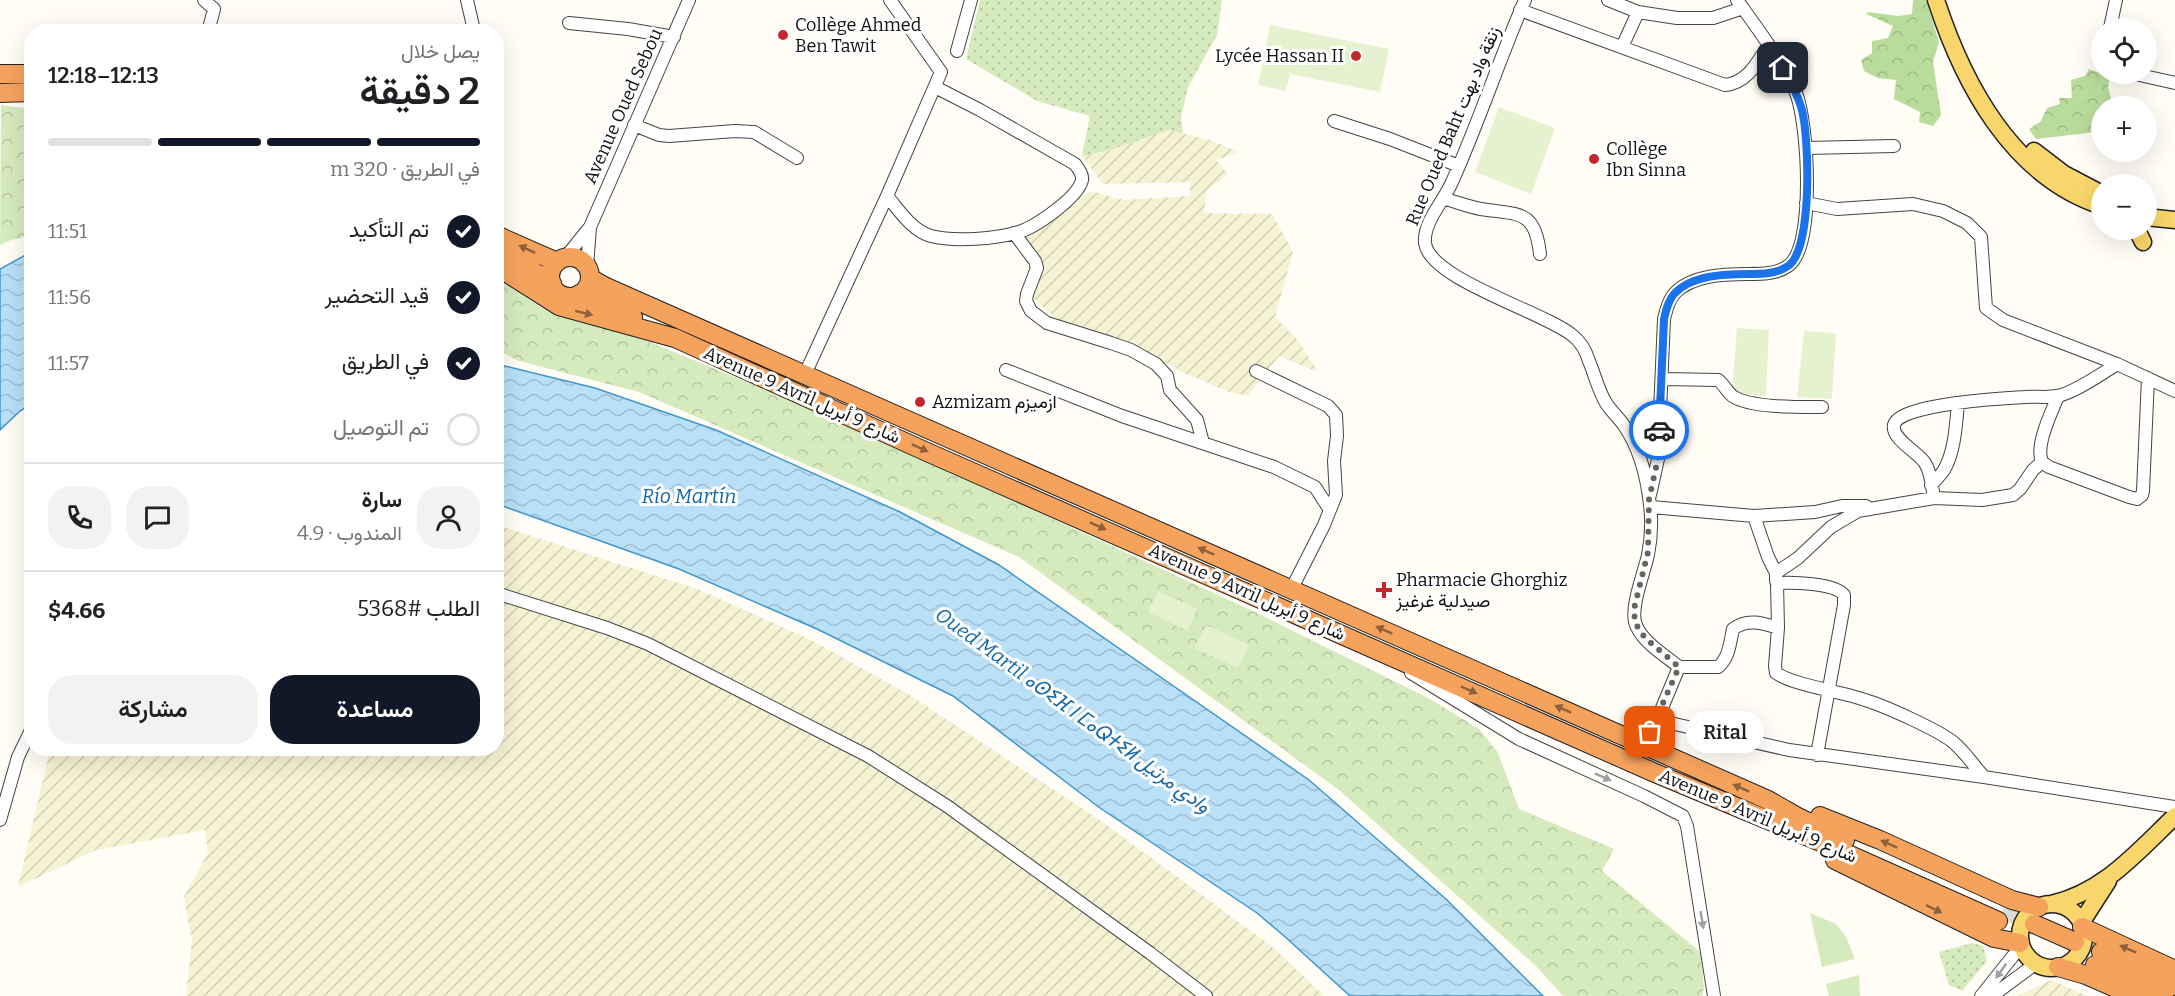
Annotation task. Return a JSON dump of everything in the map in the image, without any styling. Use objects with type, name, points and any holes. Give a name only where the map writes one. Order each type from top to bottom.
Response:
[{"type":"highway","points":[[0,74],[24,74]]},
{"type":"highway","points":[[0,93],[24,92]]},
{"type":"highway","points":[[504,238],[561,260],[575,258],[589,272],[588,284],[579,294]]},
{"type":"highway","points":[[504,258],[530,269],[552,283]]},
{"type":"highway","points":[[561,260],[552,268],[552,283],[554,288],[563,295],[579,294],[675,338]]},
{"type":"highway","name":"Avenue 9 Avril شارع 9 أبريل","points":[[504,271],[559,306],[675,338],[927,452],[1655,773],[2001,916],[1796,816],[1768,800],[805,374],[589,272]]},
{"type":"highway","points":[[1768,800],[1811,812],[1880,840],[2012,900],[2032,926],[2073,942],[2175,970]]},
{"type":"highway","points":[[1772,822],[1829,857],[1871,879],[1994,938],[2032,926]]},
{"type":"highway","points":[[2073,942],[2086,975],[2134,996]]},
{"type":"highway","points":[[2164,996],[2098,959],[2175,986]]},
{"type":"main road","points":[[1936,0],[1959,62],[1993,120],[2009,141],[2047,176],[2091,201]]},
{"type":"main road","points":[[1946,0],[1974,71],[2004,121],[2018,138],[2064,174],[2091,188]]},
{"type":"main road","points":[[2157,208],[2175,209]]},
{"type":"main road","points":[[2157,218],[2175,219]]},
{"type":"main road","points":[[2110,878],[2079,894],[2032,926],[2024,953],[2035,964],[2043,967],[2073,942],[2110,878],[2175,816]]},
{"type":"main road","points":[[2032,926],[2067,908],[2075,915],[2073,942]]},
{"type":"street","points":[[204,0],[214,9],[210,24]]},
{"type":"street","name":"Avenue Oued Sebou","points":[[561,260],[590,227],[689,0]]},
{"type":"street","points":[[805,374],[941,72],[890,0]]},
{"type":"street","points":[[957,51],[971,0]]},
{"type":"street","points":[[1608,0],[1638,12],[1677,18],[1713,18],[1740,4],[1796,91],[1802,109],[1806,147],[1806,203],[1803,240],[1788,266],[1764,274],[1704,278],[1685,285],[1674,293],[1668,304],[1664,319],[1658,459],[1650,503],[1754,516],[1815,512],[1842,506],[1902,505],[1934,498],[1982,500],[2013,495],[2042,462]]},
{"type":"street","points":[[2112,18],[2116,0]]},
{"type":"street","points":[[470,1],[473,24]]},
{"type":"street","points":[[1522,5],[1622,47],[1725,85],[1733,84],[1746,77],[1768,46]]},
{"type":"street","name":"Rue Oued Baht زنقة واد بهت","points":[[1522,5],[1445,199],[1429,222],[1425,233],[1427,252],[1440,265],[1505,302],[1572,334],[1582,346],[1606,403],[1624,424],[1641,457],[1650,503],[1648,552],[1634,609],[1635,623],[1645,638],[1679,667]]},
{"type":"street","points":[[1622,47],[1638,12]]},
{"type":"street","points":[[569,23],[628,29],[674,37]]},
{"type":"street","points":[[2157,79],[2175,83]]},
{"type":"street","points":[[887,196],[916,228],[930,236],[996,237],[1033,226],[1074,194],[1082,181],[1082,175],[1075,164],[935,87]]},
{"type":"street","points":[[1334,121],[1390,139],[1459,166]]},
{"type":"street","points":[[634,125],[659,135],[669,136],[754,132],[797,158]]},
{"type":"street","points":[[1806,147],[1894,146]]},
{"type":"street","points":[[1445,199],[1521,216],[1534,227],[1540,254]]},
{"type":"street","points":[[1806,203],[1837,209],[1913,204],[1928,206],[1955,216],[1972,226],[1981,237],[1984,299],[1990,312],[2003,320],[2117,364],[2175,391]]},
{"type":"street","name":"Avenue Oued Sebou","points":[[589,272],[590,227]]},
{"type":"street","points":[[1014,233],[1035,261],[1035,276],[1026,301],[1031,311],[1047,323],[1131,350],[1156,364],[1167,376],[1170,390],[1197,420],[1203,443]]},
{"type":"street","points":[[1934,498],[1925,463],[1916,452],[1900,440],[1895,431],[1894,424],[1897,419],[1910,413],[1958,403],[2058,396],[2117,364]]},
{"type":"street","points":[[1006,370],[1122,416],[1274,467],[1315,487],[1330,510]]},
{"type":"street","points":[[1256,372],[1328,406],[1336,414],[1337,436],[1334,461],[1336,495],[1324,525],[1291,590]]},
{"type":"street","points":[[1663,378],[1718,380],[1732,396],[1748,402],[1822,407]]},
{"type":"street","points":[[2058,396],[2040,448],[2042,462],[2049,467],[2128,497],[2140,498],[2143,491],[2148,378]]},
{"type":"street","points":[[1931,485],[1944,470],[1949,458],[1958,403]]},
{"type":"street","points":[[1776,578],[1831,527],[1858,511],[1873,507]]},
{"type":"street","points":[[1754,516],[1776,578],[1778,628],[1776,673],[1865,700],[1953,742],[1984,777]]},
{"type":"street","points":[[1776,578],[1838,590],[1844,595],[1817,755]]},
{"type":"street","points":[[504,596],[642,641],[868,756],[947,806],[1206,996]]},
{"type":"street","points":[[1644,745],[1679,667],[1718,668],[1724,662],[1730,647],[1733,629],[1738,625],[1763,623],[1778,628]]},
{"type":"street","points":[[1389,655],[1426,683],[1519,739],[1683,816],[1687,826],[1714,996]]},
{"type":"street","points":[[1657,720],[1817,755],[1984,777],[2175,807]]},
{"type":"street","points":[[0,820],[16,764],[24,746]]},
{"type":"street","points":[[1981,996],[2032,926]]},
{"type":"street","points":[[1992,996],[2035,964]]},
{"type":"shaded area","points":[[1169,130],[1210,140],[1239,152],[1216,160],[1228,174],[1207,191],[1204,213],[1272,214],[1293,252],[1275,317],[1297,339],[1318,372],[1279,356],[1248,396],[1229,392],[1097,331],[1057,319],[1033,298],[1039,278],[1038,263],[1026,238],[1066,212],[1090,191],[1124,200],[1189,196],[1191,182],[1103,184],[1082,156],[1110,150]]},
{"type":"shaded area","points":[[504,527],[700,590],[811,640],[908,694],[1101,821],[1274,948],[1324,996],[186,996],[192,941],[184,897],[208,853],[205,830],[96,850],[18,887],[48,756],[504,756]]},
{"type":"shaded area","points":[[2051,980],[2087,996],[2018,996]]},
{"type":"green space","points":[[980,0],[1222,0],[1217,35],[1188,87],[1181,117],[1183,134],[1169,130],[1110,150],[1082,156],[1090,116],[1037,101],[966,59]]},
{"type":"green space","points":[[1913,0],[1926,0],[1939,42],[1933,62],[1941,115],[1933,126],[1919,122],[1920,112],[1894,99],[1896,80],[1878,78],[1864,71],[1861,60],[1872,53],[1872,41],[1888,38],[1893,26],[1866,14],[1868,12],[1898,16],[1912,14]]},
{"type":"green space","points":[[1270,25],[1389,49],[1380,92],[1290,74],[1286,91],[1258,85]]},
{"type":"green space","points":[[2089,69],[2091,70],[2091,84],[2109,84],[2110,96],[2091,96],[2091,133],[2036,139],[2029,129],[2041,121],[2047,108],[2060,104],[2059,98],[2072,98],[2071,80],[2085,76]]},
{"type":"green space","points":[[1,105],[24,108],[24,237],[0,245]]},
{"type":"green space","points":[[1499,107],[1555,128],[1531,194],[1475,172]]},
{"type":"green space","points":[[504,282],[542,308],[633,335],[832,417],[1257,613],[1430,699],[1479,729],[1498,753],[1519,809],[1614,849],[1602,871],[1700,952],[1704,987],[1702,996],[1563,996],[1535,965],[1339,790],[1019,557],[639,392],[519,361],[504,354]]},
{"type":"green space","points":[[1737,328],[1769,330],[1766,396],[1732,393]]},
{"type":"green space","points":[[1804,331],[1836,333],[1832,399],[1797,397]]},
{"type":"green space","points":[[1158,591],[1197,609],[1187,631],[1148,612]]},
{"type":"green space","points":[[1206,625],[1249,645],[1238,668],[1194,648]]},
{"type":"green space","points":[[1810,913],[1836,924],[1846,937],[1855,959],[1822,967]]},
{"type":"green space","points":[[1972,943],[1983,946],[1987,961],[1962,991],[1949,985],[1939,952]]},
{"type":"green space","points":[[1859,975],[1860,996],[1829,996],[1826,984]]},
{"type":"water","points":[[24,256],[24,408],[0,430],[0,269]]},
{"type":"water","name":"Río Martín","points":[[504,366],[595,388],[716,430],[900,512],[999,565],[1309,780],[1447,900],[1543,996],[1350,996],[1257,913],[1100,808],[953,696],[817,629],[679,569],[504,506]]},
{"type":"tunnel","points":[[2003,910],[2034,924]]},
{"type":"tunnel","points":[[2075,942],[2101,952]]},
{"type":"tunnel","points":[[2069,952],[2095,965]]},
{"type":"way so far","points":[[1650,732],[1679,667],[1645,638],[1635,623],[1634,609],[1648,552],[1651,507],[1649,499],[1656,474],[1659,430]]},
{"type":"place","name":"Collège Ahmed Ben Tawit","points":[[783,35]]},
{"type":"place","name":"Lycée Hassan II","points":[[1356,56]]},
{"type":"place","name":"Collège Ibn Sinna","points":[[1594,159]]},
{"type":"place","name":"Azmizam ازميزم","points":[[920,402]]},
{"type":"place","name":"Pharmacie Ghorghiz صيدلية غرغيز","points":[[1384,590]]},
{"type":"place","name":"Rital","points":[[1650,732]]},
{"type":"route","points":[[1659,430],[1664,319],[1674,293],[1685,285],[1704,278],[1777,271],[1788,266],[1794,259],[1803,240],[1806,203],[1805,130],[1796,91],[1783,68]]},
{"type":"water label","name":"Oued Martil ⴰⵙⵉⴼ ⵏ ⵎⴰⵕⵜⵉⵍ وادي مرتيل","points":[[1073,710]]}]
